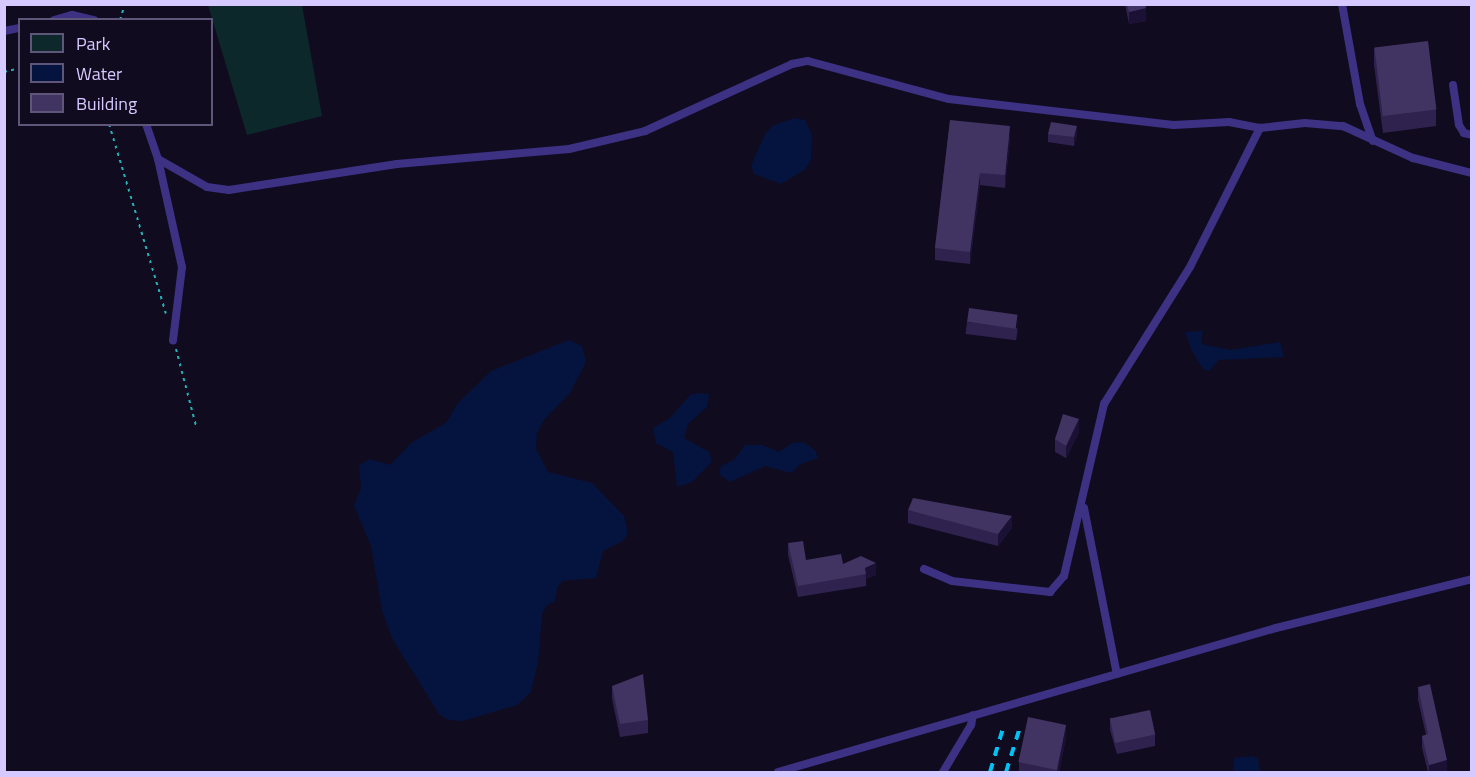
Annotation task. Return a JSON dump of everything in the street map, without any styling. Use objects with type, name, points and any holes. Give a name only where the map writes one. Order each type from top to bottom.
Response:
[{"type":"lane","points":[[1342,4],[1359,104],[1373,141]]},
{"type":"lane","points":[[61,18],[72,15],[85,18]]},
{"type":"lane","points":[[158,159],[207,187],[229,190],[397,164],[569,149],[645,131],[792,63],[808,61],[949,99],[1174,125],[1229,122],[1260,128],[1305,123],[1343,126],[1413,158],[1472,173]]},
{"type":"lane","points":[[1453,86],[1459,125],[1464,133],[1472,135]]},
{"type":"lane","points":[[147,126],[158,159],[182,267],[173,340]]},
{"type":"lane","points":[[924,569],[952,581],[1050,592],[1064,576],[1084,504],[1104,404],[1190,267],[1260,128]]},
{"type":"lane","points":[[1084,504],[1117,674]]},
{"type":"lane","points":[[778,772],[1117,674],[1472,579]]},
{"type":"lane","points":[[943,772],[971,725],[973,715]]},
{"type":"path","points":[[110,126],[167,318]]},
{"type":"path","points":[[173,340],[196,426]]},
{"type":"green space","points":[[208,5],[302,5],[322,116],[247,135]]},
{"type":"water","points":[[794,118],[805,120],[812,135],[811,160],[806,169],[781,184],[754,174],[751,165],[765,134],[772,126]]},
{"type":"water","points":[[1203,331],[1201,343],[1231,350],[1280,342],[1284,357],[1219,360],[1209,371],[1203,369],[1192,351],[1185,332]]},
{"type":"water","points":[[569,340],[582,346],[586,362],[570,393],[544,420],[537,433],[536,449],[548,472],[592,483],[624,516],[628,533],[623,541],[603,551],[596,578],[562,581],[557,588],[555,601],[546,606],[542,615],[538,662],[531,692],[517,705],[463,721],[448,720],[439,714],[393,640],[382,611],[371,546],[354,506],[361,488],[359,465],[370,459],[390,465],[411,443],[447,422],[457,404],[491,371]]},
{"type":"water","points":[[709,394],[707,407],[688,424],[684,438],[709,452],[712,462],[692,482],[677,487],[673,452],[656,443],[653,428],[670,418],[690,395]]},
{"type":"water","points":[[803,442],[815,450],[818,458],[801,464],[791,473],[765,466],[730,482],[719,474],[721,466],[735,459],[745,445],[762,445],[779,452],[792,443]]},
{"type":"water","points":[[1253,756],[1258,759],[1260,772],[1233,772],[1234,758]]},
{"type":"building","points":[[1127,4],[1145,4],[1146,8],[1129,12]]},
{"type":"building","points":[[1428,41],[1436,109],[1383,116],[1374,48]]},
{"type":"building","points":[[950,120],[1010,126],[1005,175],[980,173],[970,252],[935,248]]},
{"type":"building","points":[[1051,122],[1077,126],[1074,137],[1048,134]]},
{"type":"building","points":[[969,308],[1018,315],[1016,329],[967,322]]},
{"type":"building","points":[[1063,414],[1079,419],[1066,446],[1055,439]]},
{"type":"building","points":[[913,498],[1012,516],[998,534],[908,510]]},
{"type":"building","points":[[803,541],[806,560],[841,554],[843,564],[861,556],[876,563],[865,568],[866,574],[798,586],[788,543]]},
{"type":"building","points":[[643,674],[648,720],[620,724],[612,686]]},
{"type":"building","points":[[1430,684],[1447,760],[1429,765],[1422,736],[1428,734],[1418,687]]},
{"type":"building","points":[[1150,710],[1155,734],[1115,743],[1110,719]]},
{"type":"building","points":[[1028,717],[1066,725],[1057,770],[1018,762]]},
{"type":"railway","points":[[1006,772],[1020,727]]},
{"type":"railway","points":[[990,772],[1003,728]]}]
